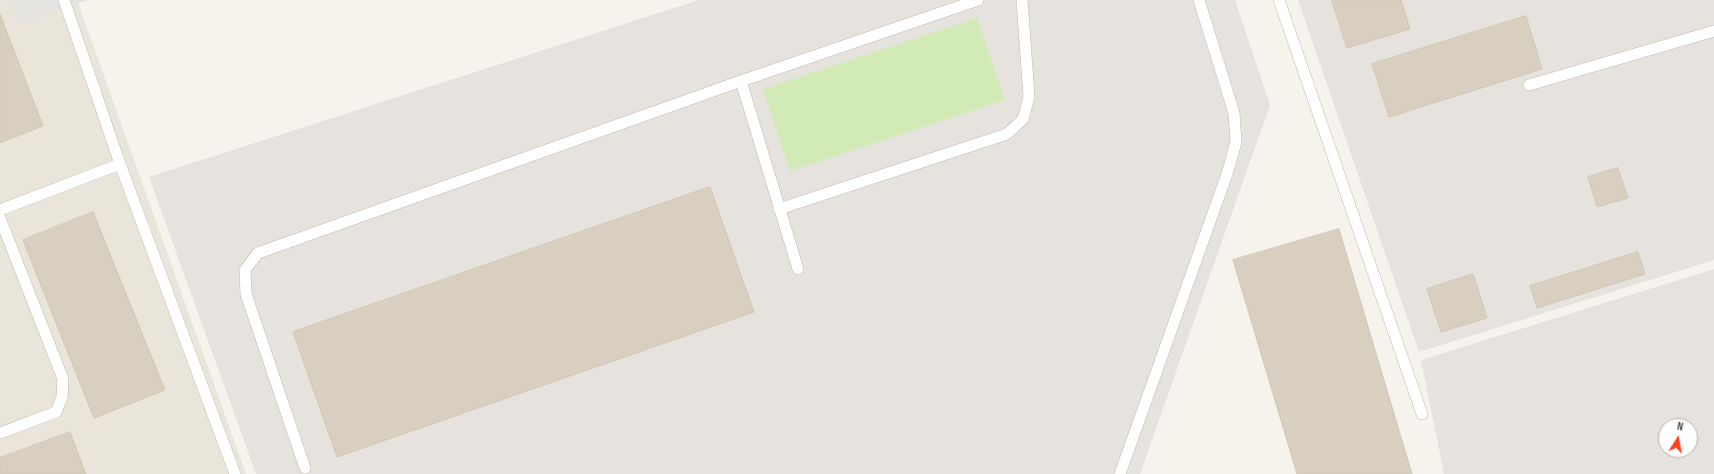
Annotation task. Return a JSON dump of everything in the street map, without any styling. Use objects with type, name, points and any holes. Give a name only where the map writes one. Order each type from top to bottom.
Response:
[{"type":"lane","points":[[64,0],[120,164],[235,474]]},
{"type":"lane","points":[[305,468],[246,294],[245,270],[258,253],[741,81],[978,0]]},
{"type":"lane","points":[[779,209],[1007,134],[1022,119],[1029,97],[1022,0]]},
{"type":"lane","points":[[1120,474],[1228,171],[1236,142],[1234,113],[1199,0]]},
{"type":"lane","points":[[1279,0],[1422,414]]},
{"type":"lane","points":[[1529,85],[1714,31]]},
{"type":"lane","points":[[741,81],[798,269]]},
{"type":"lane","points":[[0,210],[120,164]]},
{"type":"lane","points":[[0,218],[63,379],[62,397],[56,412],[0,433]]},
{"type":"shaded area","points":[[0,0],[77,0],[246,474],[0,474]]},
{"type":"shaded area","points":[[9,0],[88,0],[18,24]]},
{"type":"shaded area","points":[[699,0],[1235,0],[1270,105],[1140,474],[256,474],[149,177]]},
{"type":"shaded area","points":[[1298,0],[1714,0],[1714,260],[1419,352]]},
{"type":"shaded area","points":[[1714,269],[1714,474],[1444,474],[1421,360]]},
{"type":"green space","points":[[977,18],[1005,100],[790,171],[763,89]]},
{"type":"building","points":[[1332,0],[1401,0],[1410,29],[1347,48]]},
{"type":"building","points":[[0,14],[43,126],[0,143]]},
{"type":"building","points":[[1526,16],[1542,69],[1389,117],[1372,64]]},
{"type":"building","points":[[1618,168],[1628,198],[1597,207],[1588,177]]},
{"type":"building","points":[[710,187],[754,312],[337,457],[293,332]]},
{"type":"building","points":[[93,212],[165,390],[94,418],[23,240]]},
{"type":"building","points":[[1339,229],[1412,474],[1297,474],[1233,260]]},
{"type":"building","points":[[1638,252],[1645,274],[1537,308],[1530,286]]},
{"type":"building","points":[[1473,274],[1487,318],[1441,332],[1427,289]]},
{"type":"building","points":[[70,432],[86,474],[0,474],[0,458]]}]
